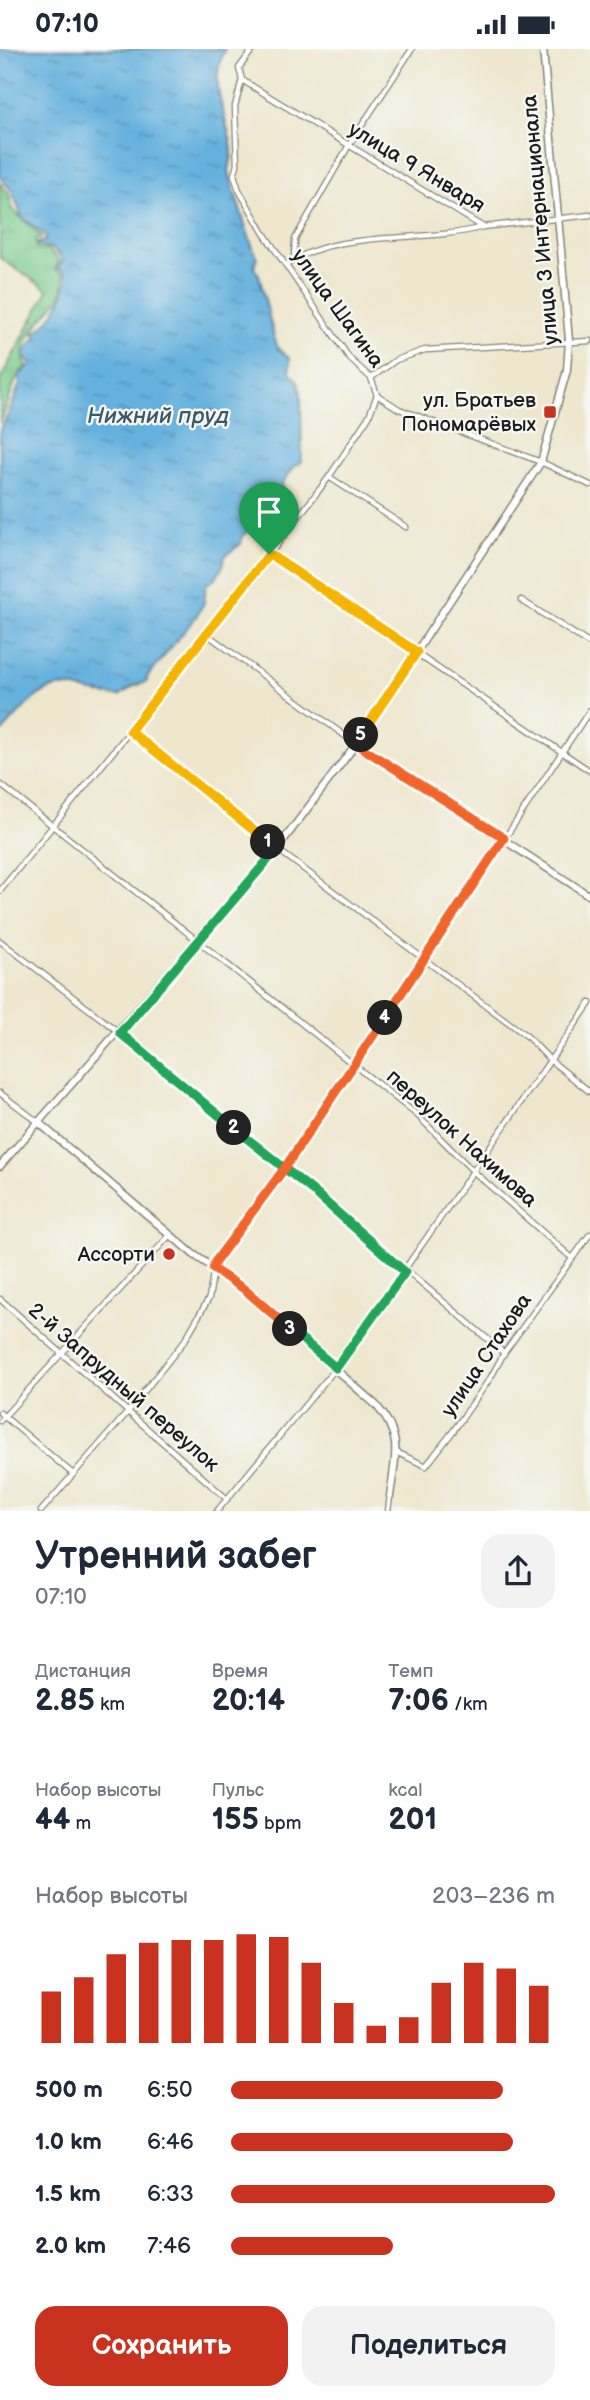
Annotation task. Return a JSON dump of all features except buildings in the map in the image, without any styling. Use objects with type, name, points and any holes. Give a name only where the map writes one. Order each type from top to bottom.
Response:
[{"type":"street","name":"улица Шагина","points":[[0,891],[208,635],[329,477],[369,416],[377,395],[371,378],[350,359],[253,216],[234,175],[237,165],[234,106],[242,80],[239,68],[253,49]]},
{"type":"street","points":[[295,259],[295,239],[349,145],[412,49]]},
{"type":"street","name":"улица 3 Интернационала","points":[[0,1166],[120,1033],[277,849],[356,744],[541,462],[567,370],[569,340],[543,49]]},
{"type":"street","name":"улица 9 Января","points":[[242,80],[483,227],[559,221],[590,215]]},
{"type":"street","points":[[288,264],[295,259],[339,245],[458,234],[483,227]]},
{"type":"street","points":[[371,378],[396,360],[425,350],[569,340],[590,341]]},
{"type":"street","points":[[377,395],[399,409],[541,462],[590,485]]},
{"type":"street","points":[[329,477],[406,527]]},
{"type":"street","points":[[269,554],[590,771]]},
{"type":"street","points":[[521,600],[590,644]]},
{"type":"street","points":[[208,635],[356,744],[590,896]]},
{"type":"street","points":[[41,1511],[127,1413],[185,1339],[209,1298],[213,1269],[354,1066],[423,958],[590,710]]},
{"type":"street","points":[[130,731],[277,849],[541,1047],[550,1061],[590,1092]]},
{"type":"street","name":"переулок Нахимова","points":[[0,784],[417,1115],[474,1172],[572,1258]]},
{"type":"street","points":[[0,941],[120,1033],[313,1191],[503,1353]]},
{"type":"street","points":[[217,1511],[336,1368],[590,1003]]},
{"type":"street","points":[[0,1093],[38,1122],[170,1235],[213,1269],[244,1289],[336,1368],[390,1422],[396,1438],[396,1452],[388,1511]]},
{"type":"street","name":"улица Стахова","points":[[396,1452],[426,1466],[491,1377],[503,1353],[590,1234]]},
{"type":"street","points":[[73,1474],[1,1417],[170,1235]]},
{"type":"street","name":"2-й Запрудный переулок","points":[[0,1299],[227,1499]]},
{"type":"green space","points":[[0,183],[9,194],[12,209],[42,237],[35,240],[37,250],[48,249],[59,261],[55,269],[63,273],[63,290],[28,338],[23,357],[27,366],[14,384],[0,422],[0,380],[48,290],[0,258]]},
{"type":"water","name":"Нижний пруд","points":[[0,49],[225,49],[220,62],[218,87],[232,149],[229,170],[257,257],[254,268],[259,275],[274,337],[278,348],[290,359],[290,372],[298,382],[301,394],[302,462],[294,467],[282,484],[283,488],[265,502],[265,517],[242,536],[241,544],[225,556],[219,573],[206,584],[204,603],[195,618],[147,677],[147,682],[134,686],[119,696],[70,687],[48,690],[30,702],[0,734],[0,429],[20,384],[18,376],[31,365],[24,356],[28,346],[37,338],[34,332],[53,314],[63,295],[66,277],[64,270],[57,268],[63,260],[52,248],[37,246],[39,242],[45,241],[46,236],[22,217],[12,191],[0,177]]},
{"type":"place","name":"ул. Братьев Пономарёвых","points":[[550,412]]},
{"type":"place","name":"Ассорти","points":[[169,1254]]},
{"type":"route","points":[[269,554],[130,731],[277,849],[120,1033],[284,1169],[313,1191],[405,1272],[336,1368],[244,1289],[213,1269],[215,1262],[284,1169],[319,1118],[504,838],[356,744],[417,652],[269,554]]}]
